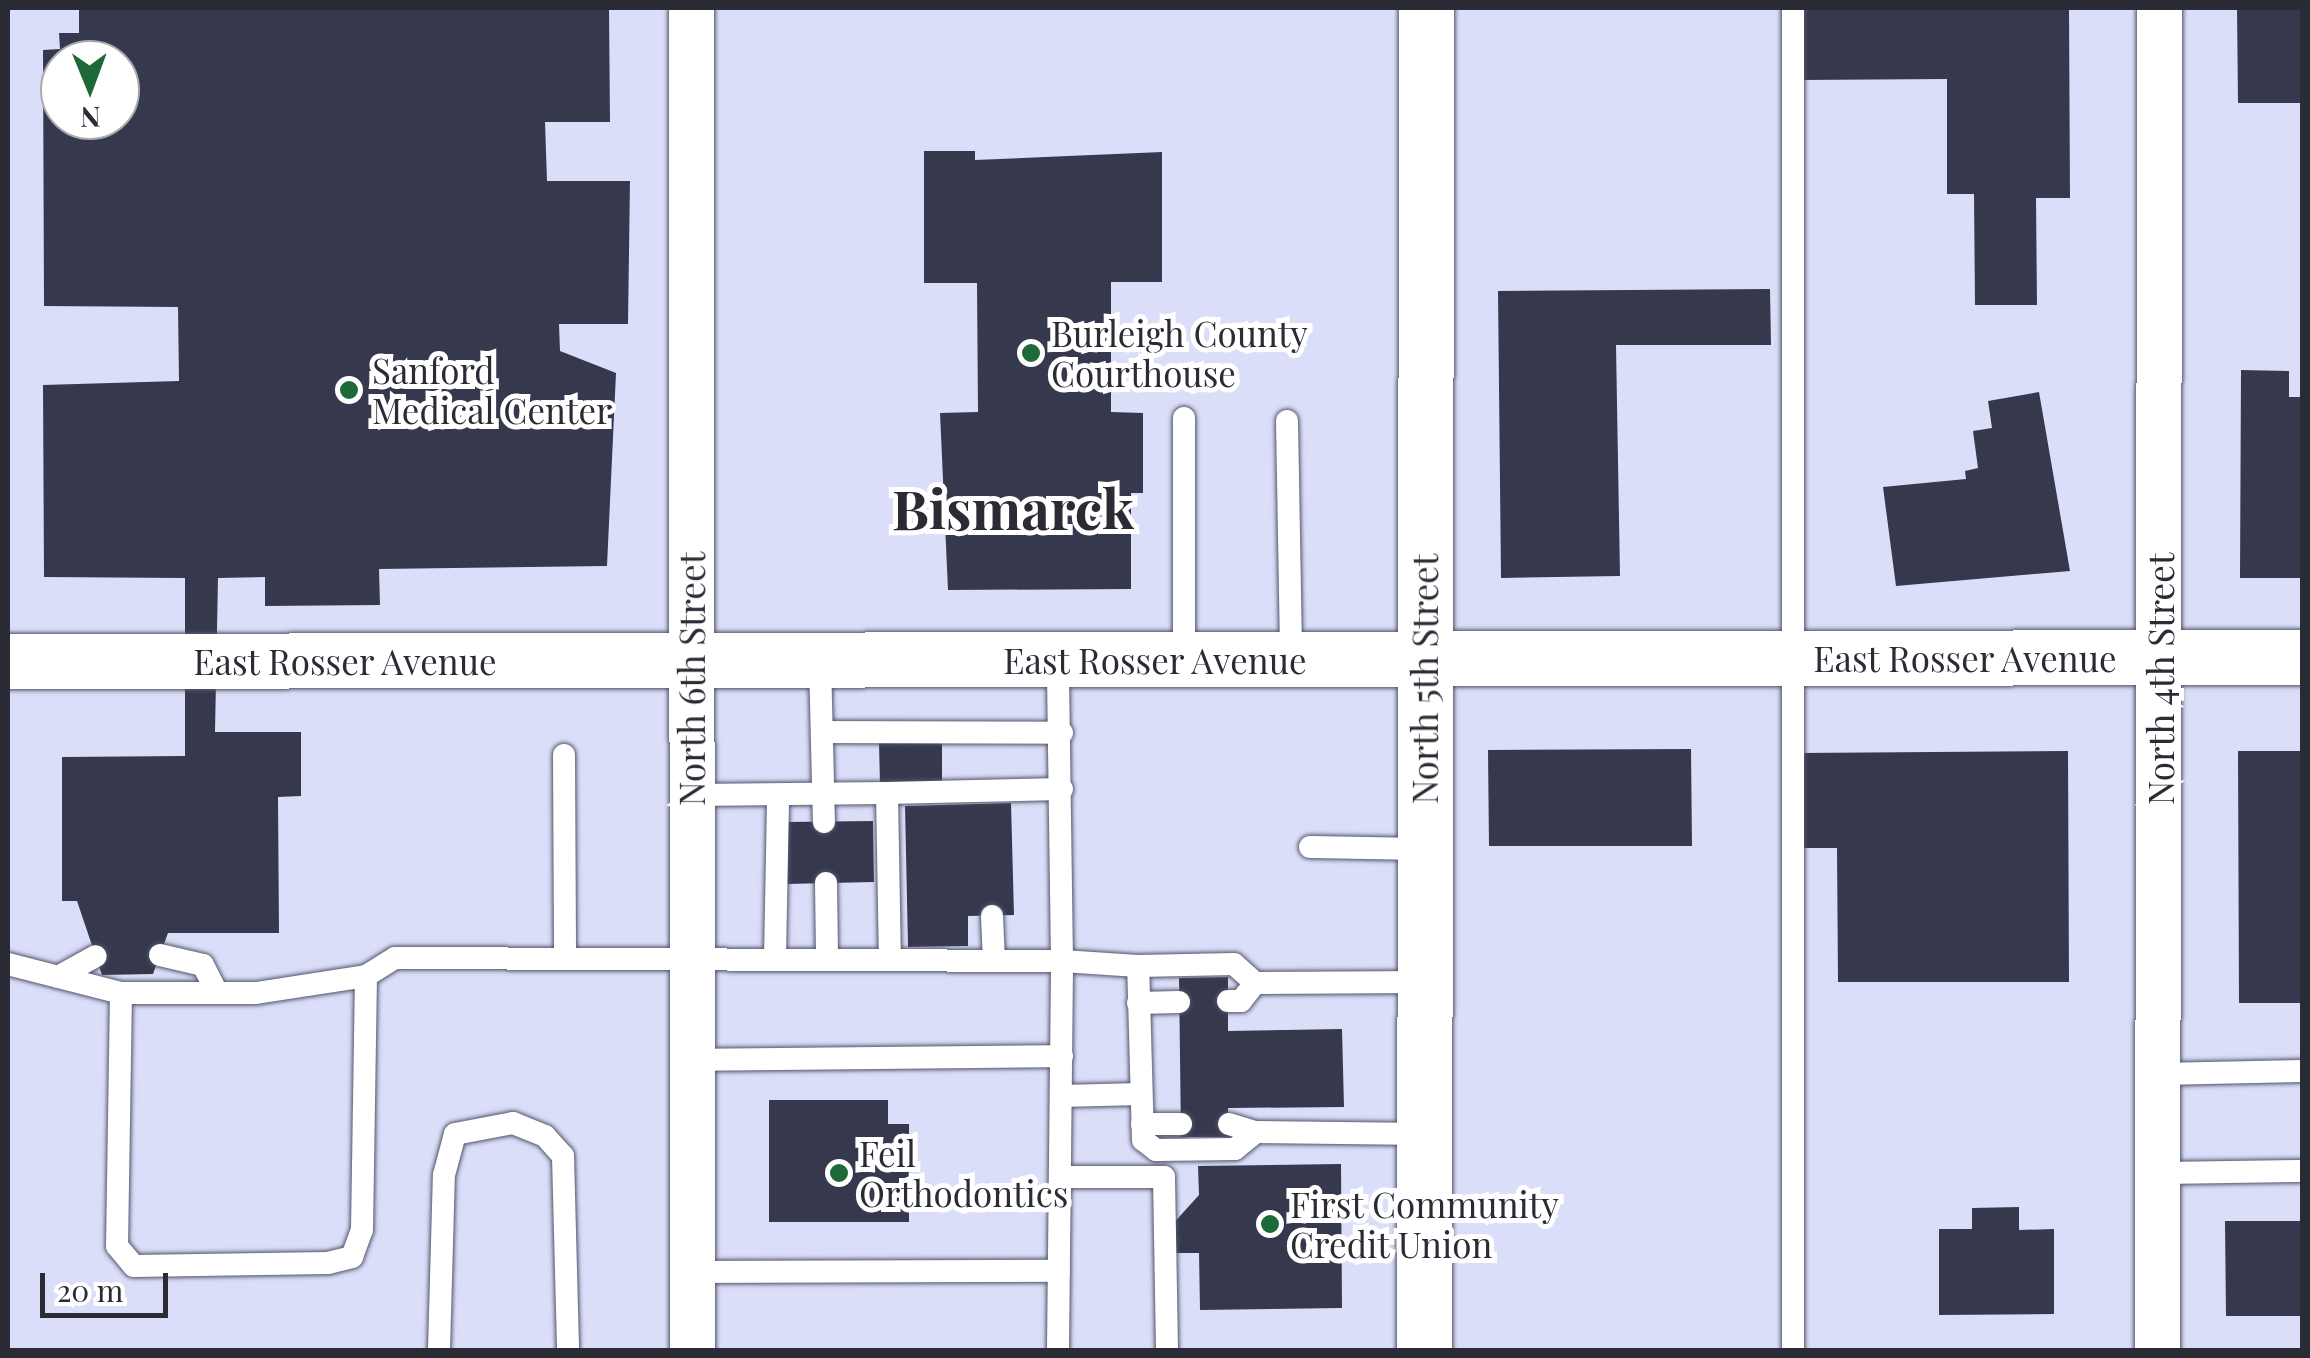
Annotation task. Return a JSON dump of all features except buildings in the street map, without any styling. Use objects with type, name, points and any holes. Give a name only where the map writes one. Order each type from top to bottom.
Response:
[{"type":"street","name":"North 6th Street","points":[[691,8],[692,1350]]},
{"type":"street","name":"North 5th Street","points":[[1424,1350],[1426,8]]},
{"type":"street","name":"North 4th Street","points":[[2157,1350],[2159,8]]},
{"type":"street","name":"East Rosser Avenue","points":[[8,661],[2302,657]]},
{"type":"lane","points":[[1793,8],[1793,1350]]},
{"type":"lane","points":[[1184,418],[1184,660]]},
{"type":"lane","points":[[1287,421],[1291,659]]},
{"type":"lane","points":[[1058,659],[1062,733],[1058,1350]]},
{"type":"lane","points":[[820,662],[824,822]]},
{"type":"lane","points":[[823,732],[1062,733]]},
{"type":"lane","points":[[564,755],[565,957]]},
{"type":"lane","points":[[692,795],[888,793],[989,797],[1062,788]]},
{"type":"lane","points":[[888,793],[890,960]]},
{"type":"lane","points":[[775,958],[778,795]]},
{"type":"lane","points":[[1310,848],[1424,849]]},
{"type":"lane","points":[[826,883],[827,959]]},
{"type":"lane","points":[[992,916],[994,961]]},
{"type":"lane","points":[[160,955],[202,965],[218,993]]},
{"type":"lane","points":[[8,964],[122,993],[218,993],[366,976],[395,958],[692,955],[1138,966],[1234,964],[1255,983],[1424,982]]},
{"type":"lane","points":[[58,977],[96,956]]},
{"type":"lane","points":[[1138,966],[1143,1140],[1156,1150],[1235,1150],[1256,1132]]},
{"type":"lane","points":[[122,993],[117,1246],[134,1266],[328,1263],[352,1257],[362,1230],[366,976]]},
{"type":"lane","points":[[1228,1001],[1241,1001],[1255,983]]},
{"type":"lane","points":[[1138,1003],[1179,1002]]},
{"type":"lane","points":[[692,1060],[1062,1056]]},
{"type":"lane","points":[[2159,1074],[2302,1071]]},
{"type":"lane","points":[[1061,1096],[1141,1094]]},
{"type":"lane","points":[[440,1350],[444,1174],[455,1134],[512,1124],[545,1136],[563,1156],[568,1350]]},
{"type":"lane","points":[[1142,1124],[1181,1124]]},
{"type":"lane","points":[[1228,1124],[1256,1132],[1424,1134]]},
{"type":"lane","points":[[2158,1173],[2302,1171]]},
{"type":"lane","points":[[1060,1177],[1164,1178],[1166,1350]]},
{"type":"lane","points":[[692,1272],[1059,1271]]},
{"type":"place","name":"Burleigh County Courthouse","points":[[1031,353]]},
{"type":"place","name":"Sanford Medical Center","points":[[349,390]]},
{"type":"place","name":"Feil Orthodontics","points":[[839,1173]]},
{"type":"place","name":"First Community Credit Union","points":[[1270,1224]]},
{"type":"district","name":"Bismarck","points":[[1013,508]]}]
